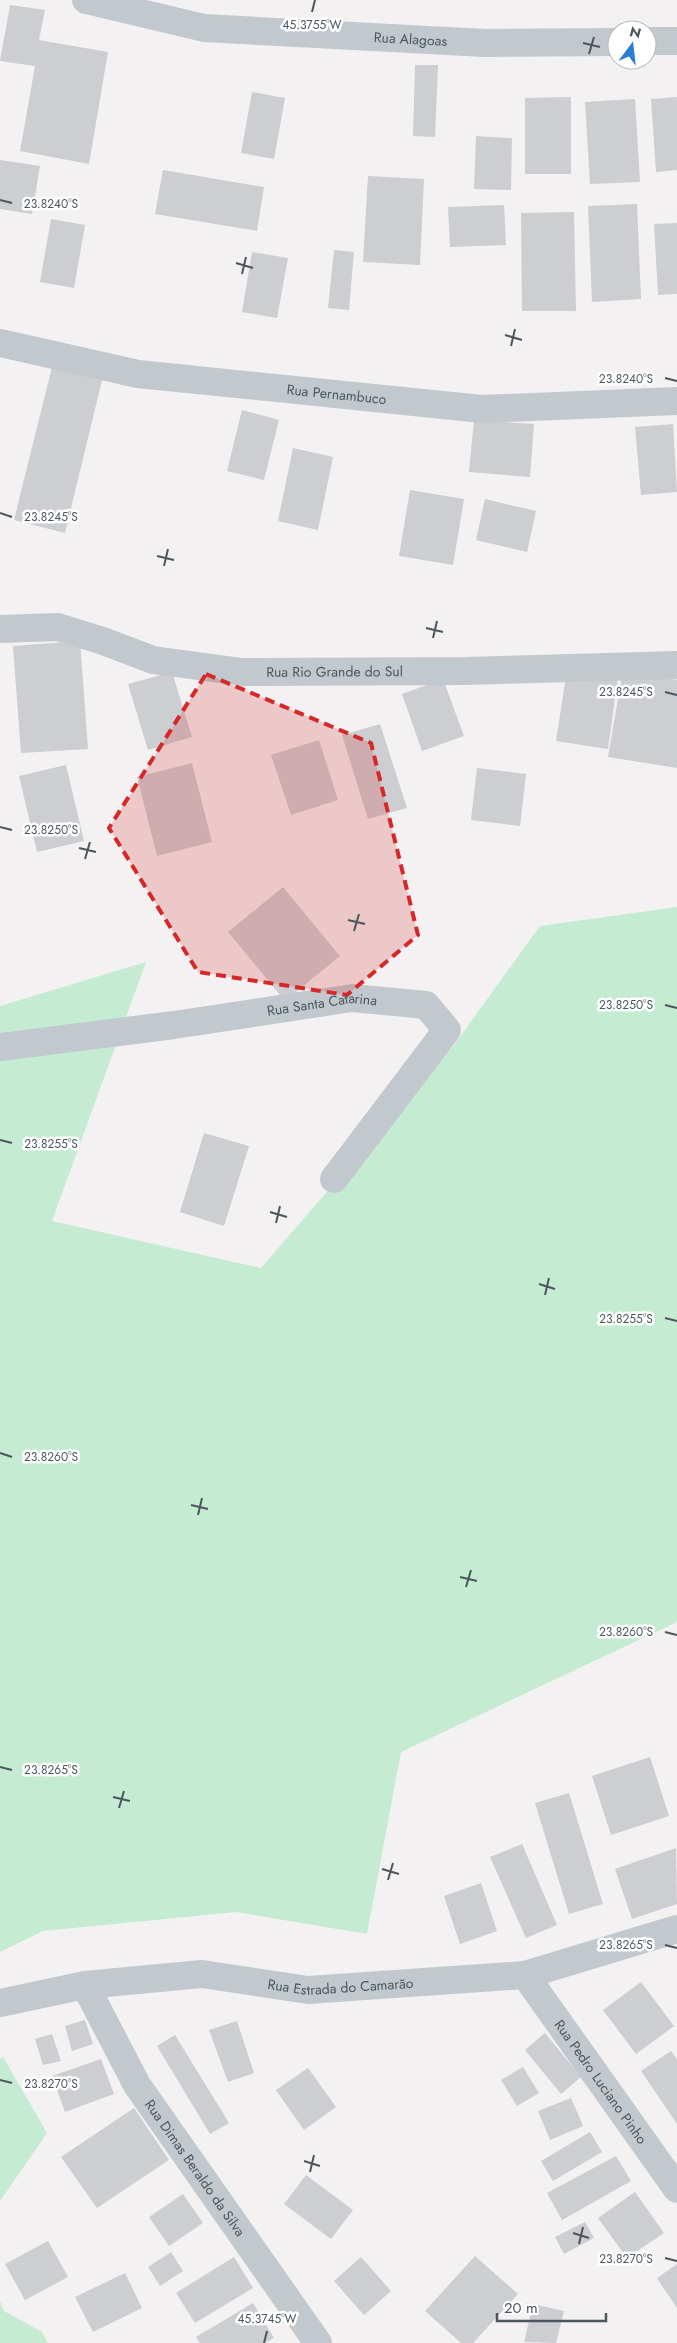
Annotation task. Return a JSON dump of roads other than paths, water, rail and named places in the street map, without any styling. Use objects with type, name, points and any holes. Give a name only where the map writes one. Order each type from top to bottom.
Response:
[{"type":"street","name":"Rua Alagoas","points":[[86,0],[204,28],[485,43],[607,42]]},
{"type":"street","points":[[657,41],[677,41]]},
{"type":"street","name":"Rua Pernambuco","points":[[0,343],[138,374],[482,409],[677,401]]},
{"type":"street","name":"Rua Rio Grande do Sul","points":[[0,629],[58,627],[103,641],[153,660],[242,672],[466,671],[677,665]]},
{"type":"street","name":"Rua Santa Catarina","points":[[0,1047],[174,1025],[352,998],[426,1005],[447,1030],[334,1179]]},
{"type":"street","name":"Rua Estrada do Camarão","points":[[0,2003],[86,1985],[202,1974],[308,1990],[525,1975],[677,1929]]},
{"type":"street","name":"Rua Pedro Luciano Pinho","points":[[525,1975],[677,2189]]},
{"type":"street","name":"Rua Dimas Beraldo da Silva","points":[[86,1985],[137,2085],[318,2343]]}]
